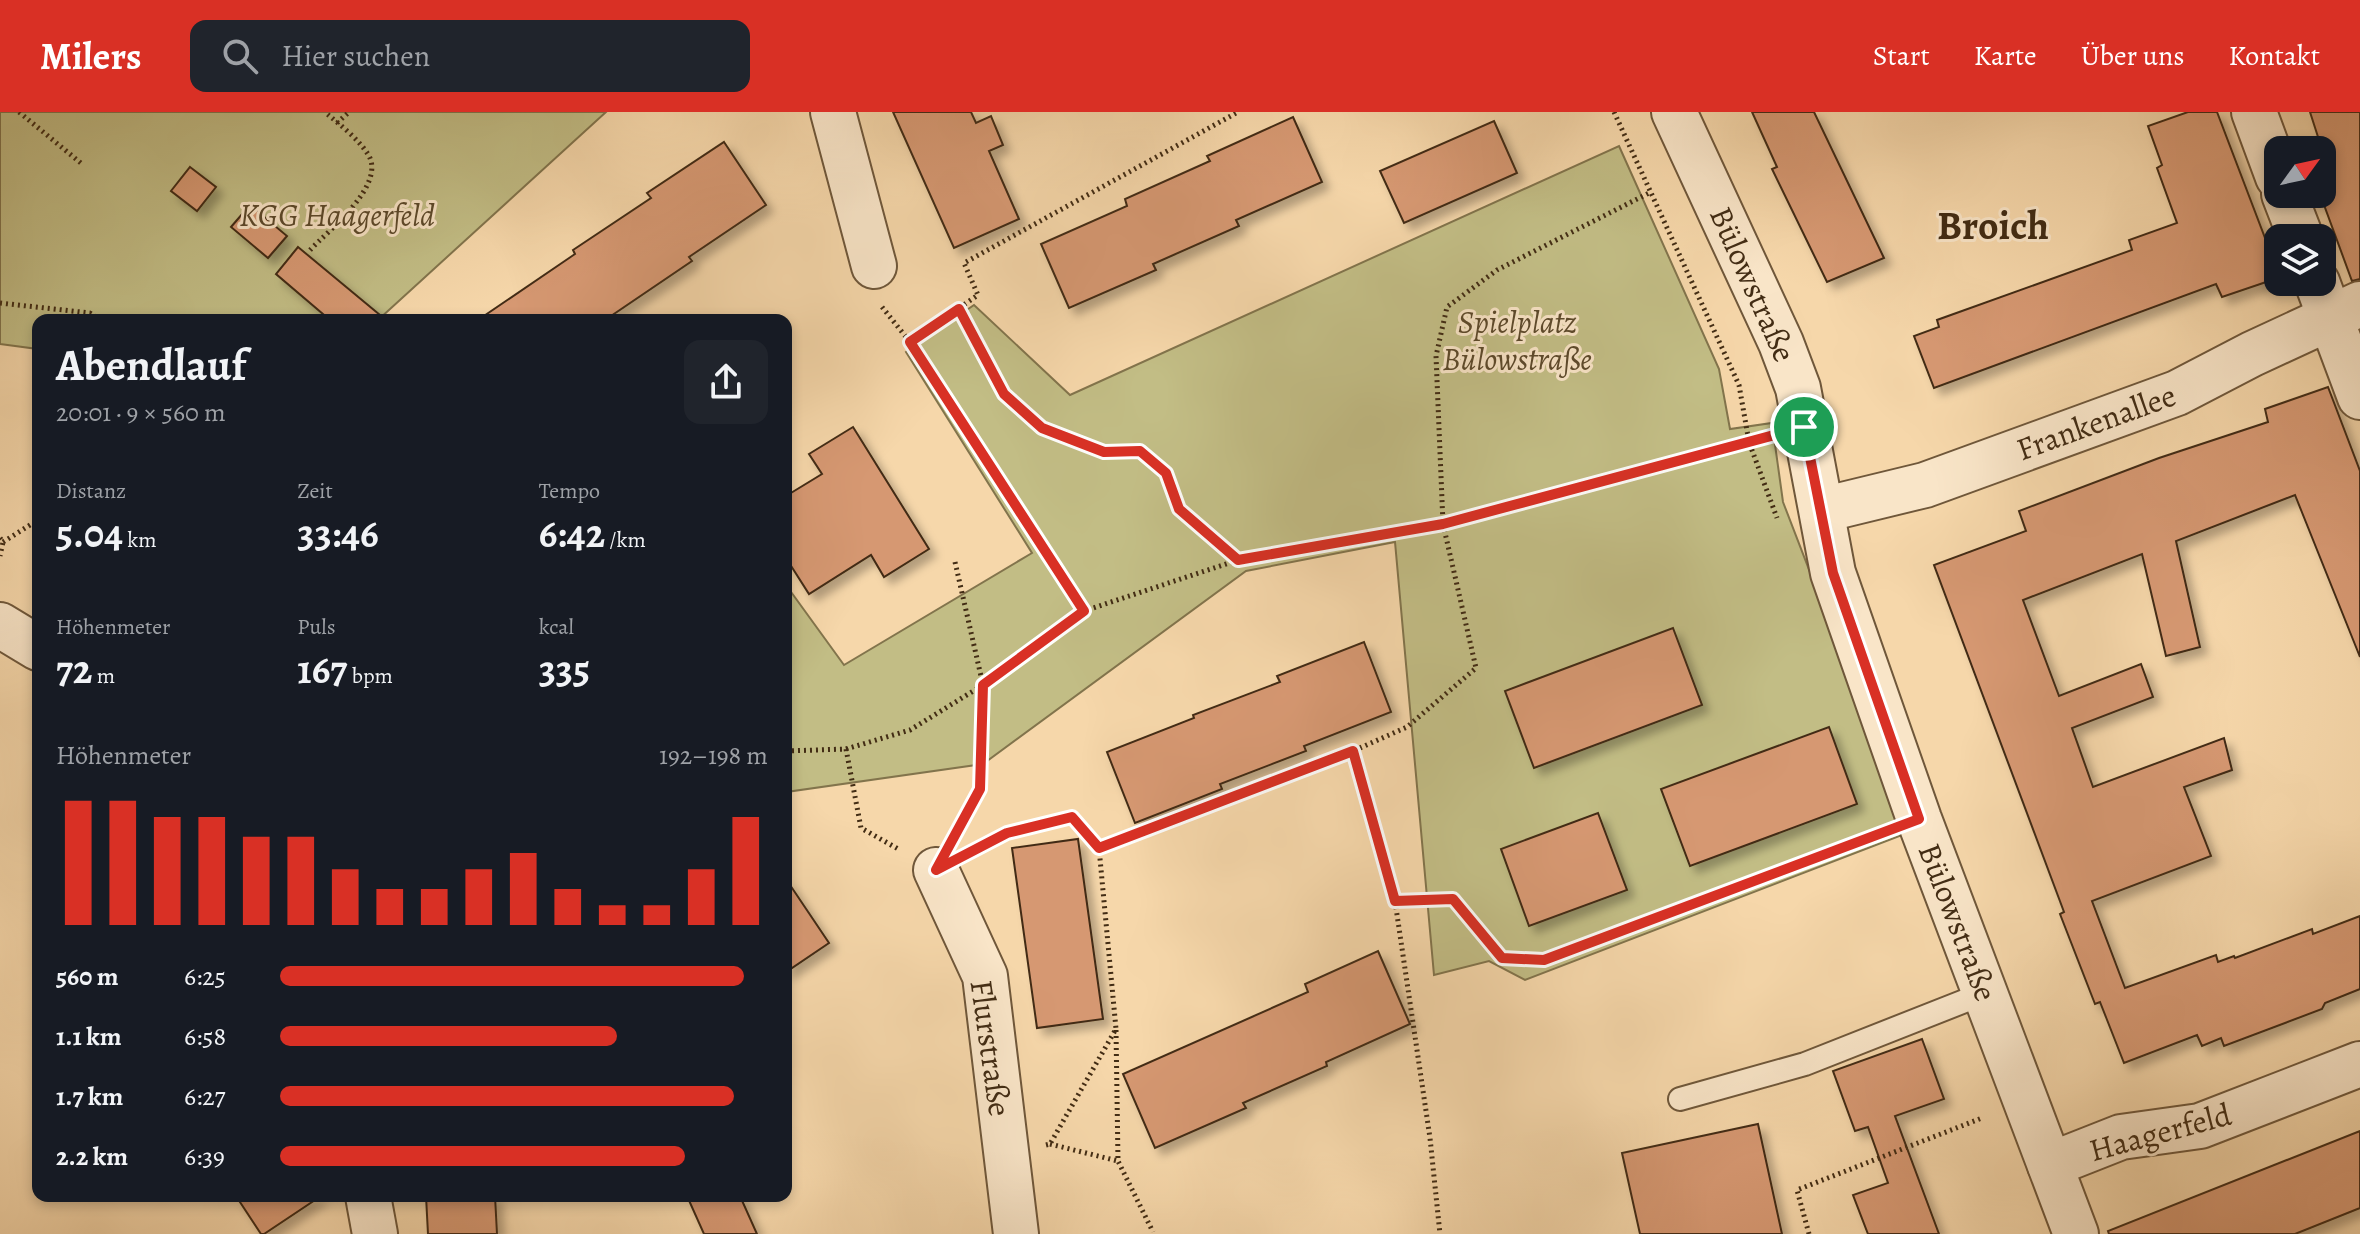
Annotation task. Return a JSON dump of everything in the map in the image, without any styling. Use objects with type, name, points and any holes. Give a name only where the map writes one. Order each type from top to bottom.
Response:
[{"type":"street","points":[[833,112],[878,287]]},
{"type":"street","name":"Bülowstraße","points":[[1674,112],[1781,343],[1798,388],[1833,573],[1919,819],[2076,1234]]},
{"type":"street","points":[[2254,112],[2264,139]]},
{"type":"street","points":[[2336,301],[2360,397]]},
{"type":"street","name":"Frankenallee","points":[[1822,510],[1925,485],[2177,393],[2336,301]]},
{"type":"street","points":[[0,625],[32,644]]},
{"type":"street","name":"Flurstraße","points":[[936,870],[985,976],[1016,1234]]},
{"type":"street","name":"Haagerfeld","points":[[2050,1165],[2121,1137],[2200,1126],[2360,1064]]},
{"type":"street","points":[[369,1202],[375,1234]]},
{"type":"lane","points":[[1680,1099],[1805,1064],[1985,993]]},
{"type":"path","points":[[19,112],[82,164]]},
{"type":"path","points":[[310,250],[367,189],[373,168],[370,157],[359,143],[325,112]]},
{"type":"path","points":[[337,123],[349,112]]},
{"type":"path","points":[[910,342],[978,295],[964,263],[1238,112]]},
{"type":"path","points":[[1099,848],[1353,751],[1407,727],[1476,668],[1443,524],[1436,356],[1447,307],[1497,270],[1651,192]]},
{"type":"path","points":[[878,287],[910,342],[1084,611]]},
{"type":"path","points":[[0,303],[92,314]]},
{"type":"path","points":[[959,309],[1004,394],[1042,428],[1104,452],[1140,451],[1166,473],[1179,509],[1238,560]]},
{"type":"path","points":[[792,751],[846,749],[910,730],[983,685],[1084,611],[1238,560],[1443,524],[1804,427]]},
{"type":"path","points":[[0,556],[2,540],[32,523]]},
{"type":"path","points":[[936,870],[980,789],[983,685],[955,562]]},
{"type":"path","points":[[846,749],[861,828],[936,870]]},
{"type":"path","points":[[1353,751],[1395,901],[1430,1138],[1440,1234]]},
{"type":"path","points":[[936,870],[1007,833],[1072,817],[1099,848],[1116,1029],[1118,1161],[1153,1232]]},
{"type":"path","points":[[1395,901],[1453,899],[1502,958],[1544,960],[1919,819]]},
{"type":"path","points":[[1050,1144],[1116,1029]]},
{"type":"path","points":[[1809,1234],[1797,1190],[1982,1118]]},
{"type":"path","points":[[1005,1151],[1050,1144],[1118,1161]]},
{"type":"green space","name":"KGG Haagerfeld","points":[[0,112],[606,112],[385,314],[32,314],[32,348],[0,344]]},
{"type":"green space","name":"Spielplatz Bülowstraße","points":[[1619,146],[1719,369],[1730,429],[1772,423],[1783,502],[1910,832],[1525,980],[1489,961],[1434,975],[1395,542],[1246,571],[983,764],[792,791],[792,593],[844,665],[1032,553],[906,352],[974,305],[1070,395]]},
{"type":"building","points":[[893,112],[971,112],[976,123],[991,116],[1003,145],[989,151],[1019,219],[954,248]]},
{"type":"building","points":[[1752,112],[1814,112],[1884,258],[1827,282],[1772,169],[1777,167]]},
{"type":"building","points":[[2188,112],[2217,112],[2264,235],[2264,283],[2222,297],[2216,284],[1934,388],[1914,336],[1939,327],[1937,320],[2132,250],[2129,240],[2177,223],[2157,168],[2162,165],[2148,126]]},
{"type":"building","points":[[2310,112],[2360,112],[2360,279],[2352,281],[2336,238],[2336,224],[2331,224],[2325,208],[2336,208],[2336,136],[2318,136]]},
{"type":"building","points":[[1293,117],[1322,182],[1236,220],[1239,226],[1153,264],[1156,270],[1069,308],[1041,244],[1127,206],[1125,199],[1210,161],[1207,156]]},
{"type":"building","points":[[1494,121],[1517,173],[1404,223],[1380,171]]},
{"type":"building","points":[[724,142],[766,205],[689,257],[692,261],[614,314],[487,314],[575,254],[573,250],[651,198],[647,193]]},
{"type":"building","points":[[190,167],[216,187],[197,211],[171,191]]},
{"type":"building","points":[[250,205],[287,236],[268,258],[231,227]]},
{"type":"building","points":[[298,247],[379,314],[323,314],[276,274]]},
{"type":"building","points":[[2328,387],[2360,471],[2360,657],[2295,495],[2176,541],[2200,647],[2166,656],[2142,554],[2023,600],[2059,696],[2141,664],[2153,697],[2072,728],[2093,787],[2224,738],[2232,770],[2184,787],[2211,856],[2092,901],[2125,988],[2216,955],[2218,962],[2235,958],[2312,929],[2313,934],[2360,916],[2360,989],[2325,1003],[2322,1009],[2224,1046],[2221,1038],[2202,1046],[2197,1035],[2124,1063],[2100,1002],[2095,1004],[2060,914],[2064,912],[1934,565],[2026,531],[2019,511],[2159,458],[2268,422],[2265,409]]},
{"type":"building","points":[[853,427],[929,549],[884,577],[871,555],[809,594],[792,567],[792,492],[822,474],[809,454]]},
{"type":"building","points":[[1673,628],[1702,705],[1534,768],[1505,691]]},
{"type":"building","points":[[1364,642],[1391,712],[1304,746],[1306,751],[1220,784],[1222,789],[1135,823],[1107,752],[1280,682],[1277,676]]},
{"type":"building","points":[[1829,727],[1857,804],[1690,866],[1661,789]]},
{"type":"building","points":[[1598,813],[1627,890],[1529,926],[1501,849]]},
{"type":"building","points":[[1078,839],[1103,1019],[1037,1028],[1012,848]]},
{"type":"building","points":[[792,888],[829,943],[792,968]]},
{"type":"building","points":[[1378,951],[1410,1024],[1326,1062],[1327,1066],[1243,1103],[1246,1108],[1155,1148],[1123,1074],[1308,992],[1305,984]]},
{"type":"building","points":[[1922,1039],[1944,1099],[1895,1116],[1939,1234],[1868,1234],[1853,1195],[1888,1183],[1868,1127],[1855,1131],[1833,1071]]},
{"type":"building","points":[[1758,1124],[1782,1234],[1640,1234],[1622,1153]]},
{"type":"building","points":[[2360,1131],[2360,1208],[2295,1234],[2109,1234],[2108,1231]]},
{"type":"building","points":[[240,1202],[312,1202],[264,1234]]},
{"type":"building","points":[[426,1202],[495,1202],[497,1234],[428,1234]]},
{"type":"building","points":[[690,1202],[743,1202],[757,1234],[704,1234]]},
{"type":"district","name":"Broich","points":[[1993,225]]},
{"type":"route","points":[[959,309],[1004,394],[1042,428],[1104,452],[1140,451],[1166,473],[1179,509],[1238,560],[1443,524],[1804,427],[1833,573],[1919,819],[1544,960],[1502,958],[1453,899],[1395,901],[1353,751],[1099,848],[1072,817],[1007,833],[936,870],[980,789],[983,685],[1084,611],[910,342],[959,309]]}]
